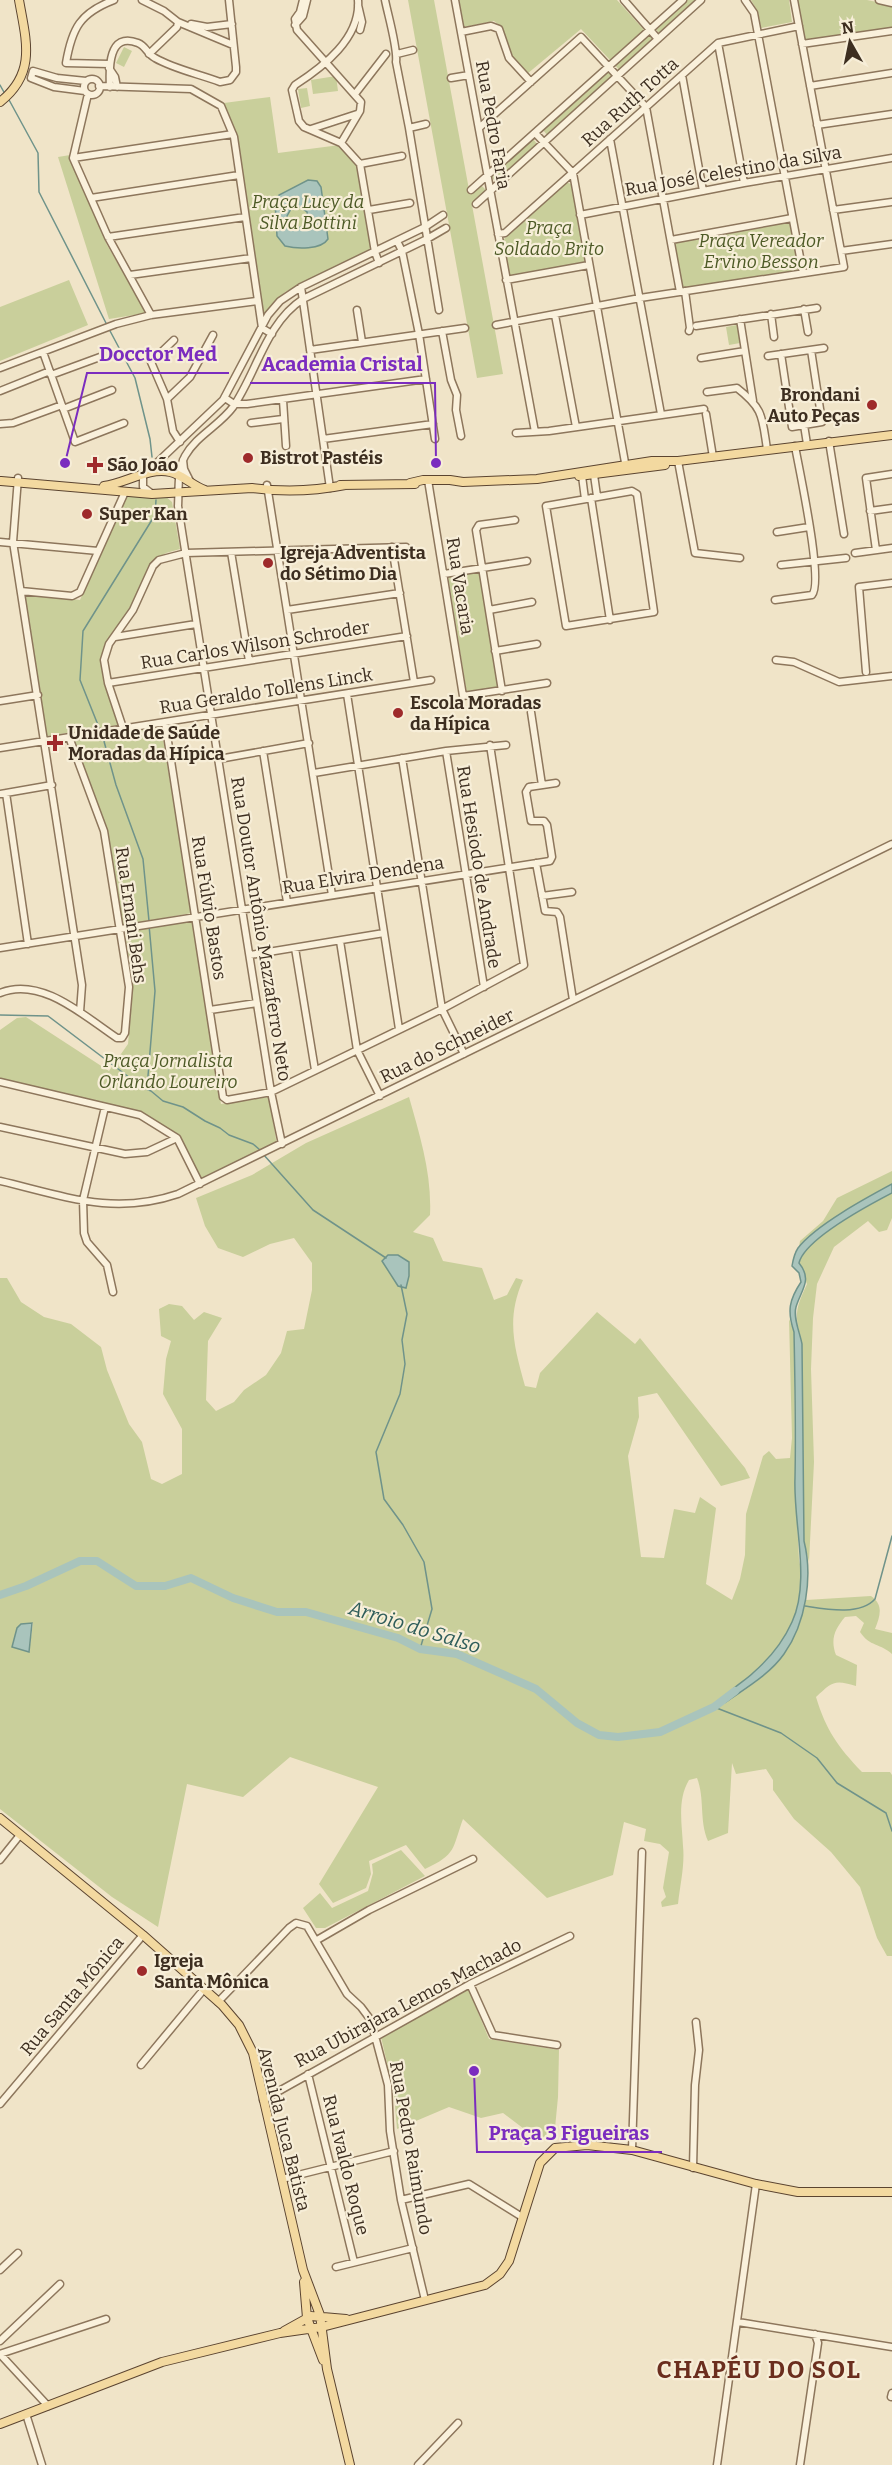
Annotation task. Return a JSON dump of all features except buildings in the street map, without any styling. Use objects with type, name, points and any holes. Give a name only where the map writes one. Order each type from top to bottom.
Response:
[{"type":"main road","points":[[0,102],[14,89],[26,66],[27,57],[19,0]]},
{"type":"main road","points":[[0,481],[35,482],[152,494],[252,488],[507,481],[594,475],[626,468],[767,449],[892,435]]},
{"type":"main road","points":[[567,476],[593,469],[626,468]]},
{"type":"main road","points":[[97,488],[118,484],[156,471],[169,472],[207,490]]},
{"type":"main road","name":"Avenida Juca Batista","points":[[0,1818],[143,1935],[218,2002],[239,2025],[253,2053],[303,2270],[320,2315],[327,2369],[350,2465]]},
{"type":"main road","points":[[0,2424],[162,2362],[280,2333],[310,2330],[484,2285],[495,2280],[509,2261],[540,2163],[550,2151],[573,2145],[633,2151],[756,2184],[798,2192],[892,2192]]},
{"type":"main road","name":"Avenida Juca Batista","points":[[303,2270],[307,2318],[327,2369]]},
{"type":"main road","points":[[280,2333],[307,2318],[320,2315],[348,2319]]},
{"type":"street","points":[[109,66],[66,63],[72,33],[78,23],[94,9],[114,0]]},
{"type":"street","points":[[142,0],[164,11],[178,22],[233,45]]},
{"type":"street","points":[[113,87],[109,66],[113,51],[119,44],[126,42],[140,44],[149,54],[166,63],[220,82],[226,81],[236,72],[229,0]]},
{"type":"street","points":[[305,0],[295,25],[297,30],[361,102],[362,107],[341,143]]},
{"type":"street","points":[[385,0],[397,54],[396,62],[439,310]]},
{"type":"street","name":"Rua Pedro Faria","points":[[455,0],[535,432]]},
{"type":"street","points":[[624,0],[658,39]]},
{"type":"street","points":[[471,190],[683,0]]},
{"type":"street","points":[[476,204],[701,0]]},
{"type":"street","points":[[745,0],[754,13],[803,273]]},
{"type":"street","points":[[496,325],[640,298],[844,267],[794,0]]},
{"type":"street","points":[[879,0],[892,3]]},
{"type":"street","points":[[358,2],[363,22],[360,30]]},
{"type":"street","points":[[358,2],[345,41],[327,63],[295,85],[292,90],[299,121],[304,127],[341,143],[360,164],[375,252],[379,263]]},
{"type":"street","points":[[149,54],[177,27],[178,22]]},
{"type":"street","points":[[178,22],[207,27],[232,24]]},
{"type":"street","points":[[461,32],[491,26],[499,29],[509,58],[531,82]]},
{"type":"street","name":"Rua Ruth Totta","points":[[498,234],[505,233],[718,43],[799,26]]},
{"type":"street","points":[[802,44],[892,31]]},
{"type":"street","points":[[478,128],[582,37],[646,107],[689,331]]},
{"type":"street","points":[[718,43],[744,183]]},
{"type":"street","points":[[397,54],[413,51]]},
{"type":"street","points":[[355,94],[386,54]]},
{"type":"street","points":[[99,86],[95,94],[54,87],[31,78],[33,71],[57,78],[86,81],[93,79],[99,86],[191,89],[221,106],[232,134],[262,328],[272,334]]},
{"type":"street","points":[[810,86],[892,73]]},
{"type":"street","points":[[451,78],[469,75]]},
{"type":"street","points":[[682,75],[703,190]]},
{"type":"street","points":[[86,81],[87,92],[73,158],[108,237],[151,315]]},
{"type":"street","points":[[311,129],[358,114]]},
{"type":"street","points":[[817,125],[892,114]]},
{"type":"street","points":[[409,128],[426,124]]},
{"type":"street","points":[[73,158],[232,134]]},
{"type":"street","points":[[536,134],[573,173],[626,468]]},
{"type":"street","points":[[610,140],[662,414]]},
{"type":"street","points":[[360,164],[402,156]]},
{"type":"street","name":"Rua José Celestino da Silva","points":[[580,215],[703,190],[892,158]]},
{"type":"street","points":[[91,198],[239,175]]},
{"type":"street","points":[[833,210],[892,202]]},
{"type":"street","points":[[369,210],[410,203]]},
{"type":"street","points":[[152,494],[143,487],[142,480],[145,474],[188,436],[225,398],[268,315],[280,301],[301,287],[425,227],[442,215]]},
{"type":"street","points":[[108,237],[245,217]]},
{"type":"street","points":[[671,240],[792,218]]},
{"type":"street","points":[[192,483],[187,477],[183,459],[234,404],[284,314],[303,299],[446,228]]},
{"type":"street","points":[[397,241],[402,251],[419,334],[435,439]]},
{"type":"street","points":[[841,251],[892,244]]},
{"type":"street","points":[[129,275],[251,258]]},
{"type":"street","points":[[506,280],[589,265]]},
{"type":"street","points":[[301,287],[329,486]]},
{"type":"street","points":[[0,368],[116,324],[151,315],[257,302]]},
{"type":"street","points":[[696,326],[817,308]]},
{"type":"street","points":[[804,309],[808,332]]},
{"type":"street","points":[[357,310],[362,342]]},
{"type":"street","points":[[771,314],[774,337]]},
{"type":"street","points":[[555,315],[576,427]]},
{"type":"street","points":[[740,319],[753,401]]},
{"type":"street","points":[[310,350],[465,328]]},
{"type":"street","points":[[442,331],[451,380],[457,394],[456,410],[461,436]]},
{"type":"street","points":[[167,399],[190,377],[213,335]]},
{"type":"street","points":[[174,340],[151,362],[167,399],[173,431],[180,442]]},
{"type":"street","points":[[768,356],[824,348]]},
{"type":"street","points":[[781,354],[792,427],[822,422],[811,350]]},
{"type":"street","points":[[701,358],[745,351]]},
{"type":"street","points":[[43,352],[75,442],[124,423]]},
{"type":"street","points":[[0,391],[100,357]]},
{"type":"street","points":[[225,398],[234,404],[283,400],[426,379]]},
{"type":"street","points":[[707,392],[737,387],[753,401],[761,413],[767,449]]},
{"type":"street","points":[[0,424],[13,423],[112,390]]},
{"type":"street","points":[[283,400],[286,446]]},
{"type":"street","points":[[516,433],[662,414],[705,411],[712,457]]},
{"type":"street","points":[[252,423],[283,419]]},
{"type":"street","points":[[323,439],[433,424]]},
{"type":"street","points":[[804,425],[807,444]]},
{"type":"street","points":[[188,436],[196,444]]},
{"type":"street","points":[[829,441],[844,534]]},
{"type":"street","points":[[775,600],[814,593],[815,561],[795,446]]},
{"type":"street","name":"Rua Doutor Antônio Mazzaferro Neto","points":[[183,459],[179,476],[178,506],[271,1092],[282,1144]]},
{"type":"street","points":[[678,461],[695,553],[740,558]]},
{"type":"street","points":[[876,550],[866,478],[892,474]]},
{"type":"street","points":[[591,498],[594,475]]},
{"type":"street","points":[[582,476],[591,498],[610,620]]},
{"type":"street","points":[[18,481],[13,542],[82,985],[80,1012]]},
{"type":"street","name":"Rua Vacaria","points":[[429,483],[463,696],[502,691]]},
{"type":"street","points":[[268,488],[332,895]]},
{"type":"street","points":[[635,491],[654,612],[566,626],[546,506],[591,498],[635,491]]},
{"type":"street","points":[[21,591],[77,595],[125,492]]},
{"type":"street","points":[[870,511],[892,508]]},
{"type":"street","points":[[515,520],[476,527],[502,691],[547,684]]},
{"type":"street","points":[[777,532],[809,527]]},
{"type":"street","points":[[0,542],[98,551]]},
{"type":"street","points":[[393,547],[414,682]]},
{"type":"street","points":[[123,728],[108,683],[104,660],[115,637],[133,610],[153,566],[159,560],[186,553],[406,547]]},
{"type":"street","points":[[855,553],[892,548]]},
{"type":"street","points":[[231,552],[249,661]]},
{"type":"street","points":[[781,565],[846,558]]},
{"type":"street","points":[[444,574],[527,561]]},
{"type":"street","points":[[866,672],[859,587],[892,583]]},
{"type":"street","points":[[287,610],[400,593]]},
{"type":"street","points":[[489,610],[532,602]]},
{"type":"street","points":[[115,637],[196,624]]},
{"type":"street","name":"Rua Carlos Wilson Schroder","points":[[108,683],[407,636]]},
{"type":"street","points":[[495,651],[537,644]]},
{"type":"street","points":[[776,660],[794,662],[839,682],[892,676]]},
{"type":"street","name":"Rua Geraldo Tollens Linck","points":[[0,748],[431,680]]},
{"type":"street","points":[[0,700],[38,694]]},
{"type":"street","points":[[347,694],[399,1029]]},
{"type":"street","points":[[531,712],[542,785],[556,783]]},
{"type":"street","name":"Rua Fúlvio Bastos","points":[[165,722],[224,1099],[271,1092]]},
{"type":"street","name":"Rua Ernani Behs","points":[[0,993],[23,987],[41,990],[80,1012],[117,1038],[122,1038],[125,1034],[129,987],[104,831],[69,737]]},
{"type":"street","points":[[219,759],[309,743]]},
{"type":"street","points":[[271,1092],[442,1009],[521,969],[524,965],[490,745]]},
{"type":"street","points":[[314,773],[446,751],[506,745]]},
{"type":"street","points":[[263,751],[287,903]]},
{"type":"street","name":"Rua Hesiodo de Andrade","points":[[446,751],[484,987]]},
{"type":"street","points":[[402,758],[442,1009],[464,1054]]},
{"type":"street","points":[[28,944],[3,793],[52,785]]},
{"type":"street","name":"Rua Elvira Dendena","points":[[0,948],[552,859],[546,822],[531,821],[528,801],[527,789],[542,785]]},
{"type":"street","name":"Rua do Schneider","points":[[0,1181],[113,1205],[156,1201],[200,1184],[264,1154],[892,844]]},
{"type":"street","points":[[536,863],[545,911],[556,912],[560,917],[573,1000]]},
{"type":"street","points":[[542,896],[572,892]]},
{"type":"street","points":[[250,955],[384,933]]},
{"type":"street","points":[[340,940],[357,1050],[380,1096]]},
{"type":"street","points":[[295,948],[315,1070]]},
{"type":"street","points":[[210,1010],[257,1003]]},
{"type":"street","points":[[0,1082],[140,1115],[177,1138],[200,1184]]},
{"type":"street","points":[[105,1107],[83,1200],[84,1233],[87,1242],[107,1265],[113,1292]]},
{"type":"street","points":[[0,1127],[125,1154],[147,1152],[177,1138]]},
{"type":"street","points":[[0,1860],[20,1835]]},
{"type":"street","points":[[633,2151],[642,1852]]},
{"type":"street","points":[[317,1940],[369,1910],[473,1859]]},
{"type":"street","name":"Rua Pedro Raimundo","points":[[218,2002],[289,1928],[301,1923],[307,1926],[347,1994],[362,2007],[375,2036],[387,2085],[401,2200],[425,2300]]},
{"type":"street","name":"Rua Santa Mônica","points":[[0,2104],[143,1935]]},
{"type":"street","name":"Rua Ubirajara Lemos Machado","points":[[263,2100],[470,1983],[570,1936]]},
{"type":"street","points":[[470,1983],[493,2035],[557,2045]]},
{"type":"street","points":[[141,2065],[204,1989]]},
{"type":"street","points":[[693,2168],[695,2085],[699,2050],[696,2022]]},
{"type":"street","name":"Rua Ivaldo Roque","points":[[308,2074],[354,2262]]},
{"type":"street","points":[[282,2179],[394,2151]]},
{"type":"street","points":[[401,2200],[469,2184],[522,2217]]},
{"type":"street","points":[[717,2465],[756,2184]]},
{"type":"street","points":[[336,2267],[412,2248]]},
{"type":"street","points":[[0,2270],[18,2253]]},
{"type":"street","points":[[0,2341],[60,2284]]},
{"type":"street","points":[[48,2406],[0,2354],[106,2319]]},
{"type":"street","points":[[738,2322],[892,2347]]},
{"type":"street","points":[[800,2465],[818,2343],[815,2334]]},
{"type":"street","points":[[26,2414],[42,2465]]},
{"type":"street","points":[[418,2465],[458,2422]]},
{"type":"green space","points":[[408,0],[434,0],[470,195],[481,185],[487,191],[472,205],[503,374],[477,378]]},
{"type":"green space","points":[[459,0],[617,0],[644,30],[610,60],[581,29],[527,74],[512,58],[504,32],[494,21],[464,27]]},
{"type":"green space","points":[[686,0],[699,0],[660,34],[655,28]]},
{"type":"green space","points":[[751,0],[789,0],[792,22],[761,28],[758,12]]},
{"type":"green space","points":[[796,0],[867,0],[892,5],[892,28],[804,41]]},
{"type":"green space","points":[[648,34],[654,40],[620,71],[614,64]]},
{"type":"green space","points":[[124,47],[132,51],[124,67],[116,63]]},
{"type":"green space","points":[[608,71],[613,77],[548,136],[543,130]]},
{"type":"green space","points":[[336,76],[338,91],[313,94],[311,80]]},
{"type":"green space","points":[[307,88],[310,106],[301,108],[298,89]]},
{"type":"green space","name":"Praça Lucy da Silva Bottini","points":[[270,97],[278,153],[340,145],[352,157],[363,176],[373,249],[285,292],[267,313],[261,311],[238,138],[224,103]]},
{"type":"green space","points":[[533,139],[538,145],[496,183],[491,176]]},
{"type":"green space","points":[[70,155],[107,245],[147,313],[109,319],[58,157]]},
{"type":"green space","name":"Praça Soldado Brito","points":[[566,182],[571,184],[585,263],[510,276],[503,240]]},
{"type":"green space","name":"Praça Vereador Ervino Besson","points":[[790,221],[799,271],[682,288],[674,243]]},
{"type":"green space","points":[[69,280],[88,325],[0,361],[0,307]]},
{"type":"green space","points":[[737,325],[740,343],[729,345],[726,327]]},
{"type":"green space","points":[[128,494],[164,495],[172,502],[180,549],[166,553],[151,563],[130,607],[106,643],[100,660],[104,684],[119,725],[47,736],[25,594],[80,600]]},
{"type":"green space","points":[[481,571],[500,689],[467,694],[448,576]]},
{"type":"green space","points":[[161,727],[192,913],[123,925],[107,830],[74,741]]},
{"type":"green space","name":"Praça Jornalista Orlando Loureiro","points":[[192,921],[221,1104],[269,1097],[277,1145],[202,1180],[180,1135],[141,1112],[0,1078],[0,1030],[17,1018],[26,1017],[109,1071],[128,1044],[133,987],[125,932]]},
{"type":"green space","points":[[409,1097],[424,1155],[430,1200],[430,1215],[413,1232],[433,1238],[443,1261],[482,1268],[494,1300],[507,1295],[516,1278],[523,1280],[513,1320],[515,1345],[525,1386],[536,1388],[540,1373],[597,1312],[635,1344],[640,1338],[745,1468],[750,1478],[721,1486],[657,1393],[638,1397],[639,1417],[628,1456],[641,1557],[664,1558],[674,1509],[695,1513],[700,1497],[716,1508],[706,1584],[732,1600],[740,1579],[745,1555],[746,1514],[763,1456],[769,1451],[776,1459],[790,1458],[792,1438],[789,1319],[794,1332],[795,1479],[801,1591],[792,1621],[776,1649],[755,1672],[735,1688],[726,1701],[758,1680],[780,1660],[795,1634],[806,1600],[871,1596],[878,1603],[879,1615],[875,1629],[892,1633],[892,1654],[864,1637],[860,1632],[864,1623],[856,1616],[845,1617],[834,1634],[833,1644],[836,1655],[857,1665],[856,1686],[834,1683],[816,1697],[834,1738],[862,1772],[890,1772],[892,1775],[892,1956],[887,1956],[877,1938],[860,1887],[831,1852],[794,1819],[773,1790],[773,1780],[766,1769],[736,1774],[732,1763],[728,1833],[708,1841],[697,1778],[689,1780],[685,1788],[681,1821],[683,1860],[678,1904],[662,1907],[661,1902],[666,1897],[663,1888],[669,1852],[660,1844],[644,1841],[646,1829],[624,1822],[613,1875],[547,1898],[463,1819],[452,1850],[443,1859],[425,1869],[406,1845],[369,1861],[371,1874],[366,1888],[333,1903],[319,1884],[378,1787],[290,1757],[243,1797],[187,1784],[158,1927],[112,1897],[0,1809],[0,1278],[7,1278],[21,1302],[44,1317],[71,1324],[101,1347],[107,1370],[129,1424],[142,1442],[151,1479],[162,1484],[182,1474],[182,1429],[163,1394],[166,1359],[171,1341],[161,1336],[159,1309],[169,1304],[182,1306],[194,1320],[204,1312],[222,1318],[208,1341],[206,1400],[216,1411],[234,1402],[244,1390],[266,1375],[281,1353],[287,1331],[304,1329],[312,1290],[312,1263],[294,1238],[270,1244],[243,1257],[218,1248],[205,1226],[196,1198],[252,1175],[306,1143]],"holes":[[[33,1623],[29,1652],[12,1647],[17,1628],[21,1624]]]},
{"type":"green space","points":[[892,1171],[892,1184],[817,1231],[799,1247],[800,1241],[823,1221],[837,1198]]},
{"type":"green space","points":[[892,1193],[892,1218],[887,1230],[879,1232],[868,1221],[834,1247],[817,1284],[811,1369],[814,1462],[809,1562],[804,1541],[802,1344],[797,1314],[807,1284],[801,1270],[800,1260],[806,1249],[828,1231]]},
{"type":"green space","points":[[401,1850],[425,1876],[325,1928],[316,1928],[303,1908],[320,1893],[332,1908],[368,1891],[373,1873],[372,1864]]},
{"type":"green space","points":[[468,1988],[489,2039],[559,2050],[555,2128],[540,2141],[503,2113],[481,2118],[449,2107],[397,2129],[394,2093],[381,2037]]},
{"type":"water","points":[[308,180],[317,181],[321,187],[328,239],[325,243],[308,248],[285,246],[277,236],[275,201],[279,195]],"holes":[[[300,207],[307,212],[308,220],[303,227],[295,228],[289,224],[287,216],[291,209]]]},
{"type":"water","points":[[892,1184],[892,1193],[825,1233],[804,1254],[799,1263],[806,1280],[795,1311],[802,1344],[804,1541],[808,1569],[806,1599],[798,1628],[784,1654],[765,1674],[726,1702],[729,1692],[760,1667],[780,1643],[798,1606],[801,1570],[795,1495],[794,1332],[790,1318],[790,1306],[801,1282],[799,1273],[792,1266],[794,1257],[798,1248],[817,1230]]},
{"type":"water","points":[[388,1255],[398,1255],[409,1262],[406,1288],[398,1286],[382,1261]]},
{"type":"water","points":[[32,1623],[29,1652],[12,1647],[17,1628],[21,1624]]},
{"type":"waterway","points":[[0,85],[5,94]]},
{"type":"waterway","points":[[8,98],[38,153],[39,192],[107,325]]},
{"type":"waterway","points":[[109,329],[135,378],[150,439],[152,457]]},
{"type":"waterway","points":[[100,730],[80,680],[83,631],[155,515],[156,500]]},
{"type":"waterway","points":[[102,734],[116,785],[143,859],[149,921]]},
{"type":"waterway","points":[[149,925],[155,991],[148,1076],[151,1091],[163,1101],[183,1107],[229,1135],[253,1144],[260,1150]]},
{"type":"waterway","points":[[0,1015],[48,1016],[142,1087],[151,1091]]},
{"type":"waterway","points":[[263,1154],[313,1210],[386,1258]]},
{"type":"waterway","points":[[401,1285],[407,1314],[402,1340],[405,1364],[400,1394],[376,1452],[384,1499],[403,1525],[424,1562],[432,1609],[420,1649]]},
{"type":"waterway","points":[[805,1606],[842,1610],[861,1608],[869,1604],[875,1599],[892,1536]]},
{"type":"waterway","name":"Arroio do Salso","points":[[0,1595],[26,1586],[80,1561],[97,1561],[136,1586],[165,1586],[191,1578],[233,1598],[277,1612],[306,1612],[398,1638],[420,1649],[457,1654],[536,1689],[577,1723],[599,1735],[618,1737],[660,1732],[714,1707],[735,1691]]},
{"type":"waterway","points":[[714,1707],[781,1733],[817,1758],[837,1783],[886,1813],[892,1831]]},
{"type":"place","name":"Brondani Auto Peças","points":[[872,405]]},
{"type":"place","name":"Bistrot Pastéis","points":[[248,458]]},
{"type":"place","name":"Docctor Med","points":[[65,463]]},
{"type":"place","name":"Academia Cristal","points":[[436,463]]},
{"type":"place","name":"São João","points":[[95,465]]},
{"type":"place","name":"Super Kan","points":[[87,514]]},
{"type":"place","name":"Igreja Adventista do Sétimo Dia","points":[[268,563]]},
{"type":"place","name":"Escola Moradas da Hípica","points":[[398,713]]},
{"type":"place","name":"Unidade de Saúde Moradas da Hípica","points":[[55,743]]},
{"type":"place","name":"Igreja Santa Mônica","points":[[142,1971]]},
{"type":"place","name":"Praça 3 Figueiras","points":[[474,2071]]},
{"type":"district","name":"CHAPÉU DO SOL","points":[[759,2370]]}]
